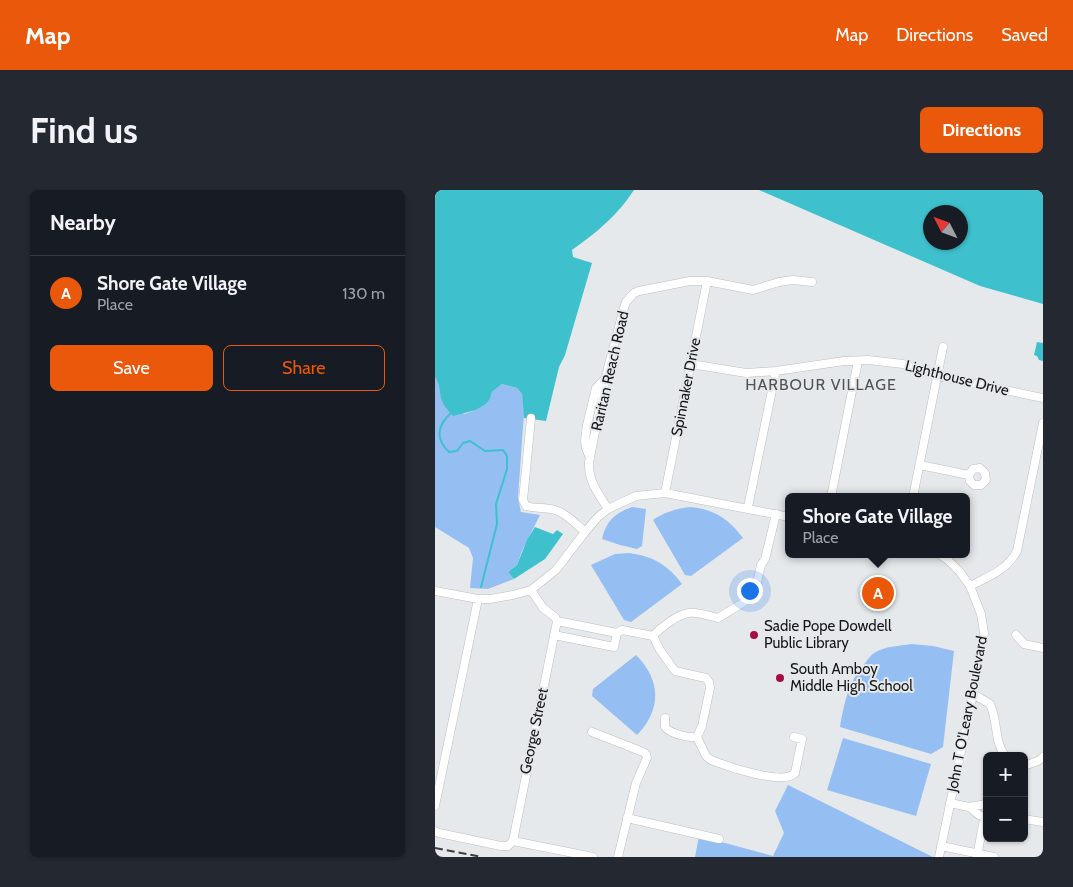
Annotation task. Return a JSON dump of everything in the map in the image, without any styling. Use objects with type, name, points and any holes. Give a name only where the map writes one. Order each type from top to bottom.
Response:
[{"type":"street","name":"Raritan Reach Road","points":[[608,509],[591,480],[589,471],[590,458],[606,378],[624,308],[630,297],[639,291],[690,281],[707,281],[753,290],[779,282],[812,282]]},
{"type":"street","name":"Spinnaker Drive","points":[[665,493],[707,281]]},
{"type":"street","points":[[914,493],[943,347]]},
{"type":"street","name":"Lighthouse Drive","points":[[691,364],[734,372],[776,371],[845,361],[903,364],[938,376],[1043,398]]},
{"type":"street","points":[[832,493],[858,361]]},
{"type":"street","points":[[748,508],[776,371]]},
{"type":"street","points":[[531,418],[523,500],[526,506],[555,510],[564,514],[585,532]]},
{"type":"street","points":[[970,586],[1002,569],[1009,563],[1017,551],[1043,423]]},
{"type":"street","points":[[920,465],[969,475]]},
{"type":"street","points":[[435,590],[478,599],[501,598],[531,590],[556,570],[585,532],[608,509],[636,496],[665,493],[785,515]]},
{"type":"street","points":[[653,636],[658,630],[681,614],[696,613],[718,618],[754,596],[776,514]]},
{"type":"street","name":"John T O'Leary Boulevard","points":[[939,857],[984,633],[981,614],[970,586],[960,572],[945,558]]},
{"type":"street","points":[[531,590],[543,608],[555,617],[557,621],[617,633],[622,630],[653,636]]},
{"type":"street","points":[[435,806],[478,599]]},
{"type":"street","name":"George Street","points":[[513,841],[557,621]]},
{"type":"street","points":[[554,635],[614,647],[617,633]]},
{"type":"street","points":[[1016,635],[1024,644],[1043,648]]},
{"type":"street","points":[[653,636],[660,650],[675,671],[706,678],[709,682],[710,688],[702,726],[697,736]]},
{"type":"street","points":[[973,694],[990,704],[996,721],[1000,748],[1002,752]]},
{"type":"street","points":[[665,718],[665,727],[669,731],[692,737],[697,736]]},
{"type":"street","points":[[593,732],[646,754],[647,758],[636,783],[618,857]]},
{"type":"street","points":[[697,736],[706,756],[711,760],[748,772],[775,778],[787,778],[795,773],[802,739],[794,737]]},
{"type":"street","points":[[1028,765],[1038,761],[1043,756]]},
{"type":"street","points":[[950,803],[969,807],[983,805]]},
{"type":"street","points":[[969,807],[983,819]]},
{"type":"street","points":[[627,818],[719,839]]},
{"type":"street","points":[[1028,820],[1043,822]]},
{"type":"street","points":[[977,855],[983,830]]},
{"type":"street","points":[[435,831],[501,846],[508,846],[513,841],[593,857]]},
{"type":"street","points":[[941,846],[994,857]]},
{"type":"shaded area","points":[[435,190],[634,190],[621,208],[606,223],[572,250],[573,257],[592,263],[565,355],[559,367],[546,421],[524,418],[522,394],[517,388],[502,384],[492,392],[486,404],[476,410],[453,416],[443,403],[435,377]]},
{"type":"shaded area","points":[[759,190],[1043,190],[1043,304],[980,286]]},
{"type":"shaded area","points":[[1037,342],[1043,343],[1043,361],[1034,355]]},
{"type":"shaded area","points":[[435,377],[438,381],[441,397],[464,414],[486,404],[492,392],[502,384],[517,388],[522,394],[524,413],[518,498],[521,512],[540,515],[517,565],[508,572],[514,579],[488,589],[470,588],[473,558],[469,548],[435,527]]},
{"type":"shaded area","points":[[632,507],[646,509],[642,546],[637,549],[602,539],[606,527],[612,518]]},
{"type":"shaded area","points":[[690,507],[706,510],[720,516],[732,525],[743,538],[691,576],[685,575],[653,520],[670,511]]},
{"type":"shaded area","points":[[535,527],[553,534],[557,530],[563,534],[545,559],[514,579],[508,572],[517,565],[527,540]]},
{"type":"shaded area","points":[[629,553],[645,556],[659,562],[682,584],[631,622],[624,620],[591,565],[615,554]]},
{"type":"shaded area","points":[[912,644],[954,651],[943,747],[931,754],[840,727],[851,684],[870,657],[883,649]]},
{"type":"shaded area","points":[[636,655],[650,674],[654,684],[655,695],[651,715],[637,735],[592,696],[593,689]]},
{"type":"shaded area","points":[[843,738],[931,764],[916,816],[827,790]]},
{"type":"shaded area","points":[[788,785],[933,857],[695,857],[699,836],[773,856],[784,833],[775,811]]},
{"type":"waterway","points":[[452,412],[443,422],[440,432],[441,442],[449,452],[457,451],[463,443],[470,441],[485,451],[503,450],[507,456],[507,469],[496,504],[497,524],[481,587]]},
{"type":"railway","points":[[435,848],[482,857]]},
{"type":"place","name":"Shore Gate Village","points":[[878,593]]},
{"type":"place","name":"Sadie Pope Dowdell Public Library","points":[[754,635]]},
{"type":"place","name":"South Amboy Middle High School","points":[[780,678]]},
{"type":"district","name":"HARBOUR VILLAGE","points":[[821,384]]}]
